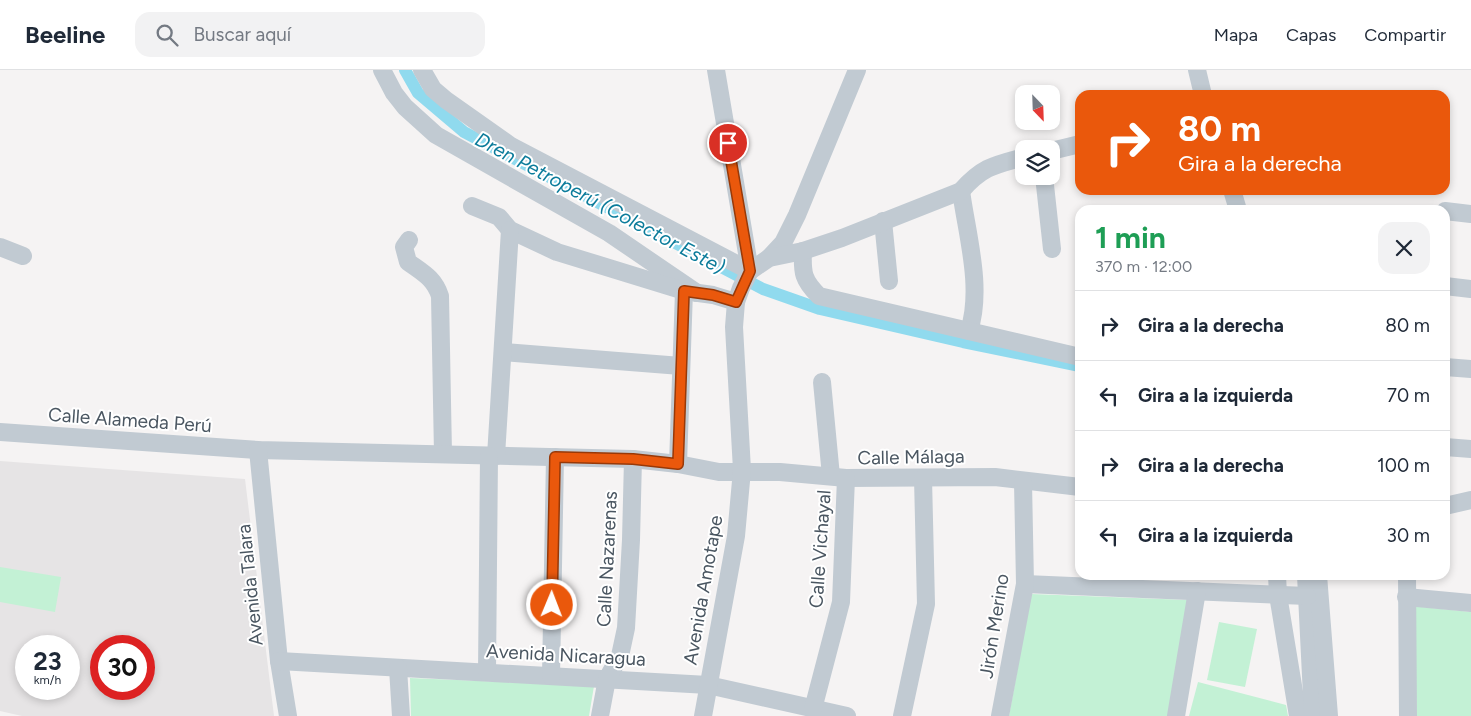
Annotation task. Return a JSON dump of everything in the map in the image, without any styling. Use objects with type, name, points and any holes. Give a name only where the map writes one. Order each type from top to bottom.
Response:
[{"type":"street","points":[[382,70],[394,93],[405,107],[436,136],[609,233],[690,292]]},
{"type":"street","points":[[422,70],[433,88],[446,100],[512,146],[750,271]]},
{"type":"street","points":[[716,70],[750,271]]},
{"type":"street","points":[[750,271],[769,258],[783,243],[797,215],[857,70]]},
{"type":"street","points":[[1197,70],[1200,90]]},
{"type":"street","points":[[1060,149],[1075,145]]},
{"type":"street","points":[[769,258],[806,250],[961,191],[974,176],[992,165],[1015,159]]},
{"type":"street","points":[[1045,185],[1052,249]]},
{"type":"street","points":[[961,191],[972,269],[975,313],[970,331]]},
{"type":"street","points":[[472,206],[499,217],[510,230],[557,252],[690,292],[713,295],[736,302]]},
{"type":"street","points":[[1450,212],[1471,214]]},
{"type":"street","points":[[797,215],[795,230],[797,237],[806,250],[802,268],[806,283],[820,296],[1075,355]]},
{"type":"street","points":[[883,222],[889,281]]},
{"type":"street","points":[[488,672],[492,456],[503,352],[510,230]]},
{"type":"street","points":[[409,240],[404,248],[408,262],[429,275],[437,286],[440,296],[443,454]]},
{"type":"street","points":[[0,247],[23,256]]},
{"type":"street","name":"Avenida Amotape","points":[[703,716],[736,536],[742,470],[734,326],[736,302],[750,271]]},
{"type":"street","points":[[1450,287],[1471,289]]},
{"type":"street","points":[[678,464],[680,366],[690,292]]},
{"type":"street","points":[[503,352],[680,366]]},
{"type":"street","points":[[1450,367],[1471,369]]},
{"type":"street","name":"Calle Vichayal","points":[[813,708],[841,602],[838,477],[822,382]]},
{"type":"street","name":"Calle Alameda Perú","points":[[0,432],[258,450],[492,456]]},
{"type":"street","points":[[1450,447],[1471,449]]},
{"type":"street","name":"Avenida Talara","points":[[258,450],[279,661],[288,716]]},
{"type":"street","name":"Calle Málaga","points":[[492,456],[633,459],[678,464],[719,472],[742,470],[838,477],[995,477],[1075,487]]},
{"type":"street","points":[[551,676],[555,457]]},
{"type":"street","name":"Calle Nazarenas","points":[[600,716],[607,679],[620,656],[626,628],[633,459]]},
{"type":"street","points":[[902,716],[926,604],[924,478]]},
{"type":"street","name":"Jirón Merino","points":[[1000,716],[1025,584],[1023,482]]},
{"type":"street","points":[[1450,505],[1471,500]]},
{"type":"street","points":[[1277,580],[1278,595],[1298,716]]},
{"type":"street","points":[[1306,580],[1313,716]]},
{"type":"street","points":[[1318,580],[1329,716]]},
{"type":"street","points":[[1407,580],[1408,716]]},
{"type":"street","points":[[1025,584],[1307,596]]},
{"type":"street","points":[[1176,716],[1197,591]]},
{"type":"street","points":[[1406,597],[1471,604]]},
{"type":"street","name":"Avenida Nicaragua","points":[[279,661],[708,686],[847,716]]},
{"type":"street","points":[[398,668],[401,716]]},
{"type":"shaded area","points":[[0,461],[245,479],[274,716],[22,716],[0,711]]},
{"type":"green space","points":[[0,567],[61,577],[55,612],[0,602]]},
{"type":"green space","points":[[1031,594],[1188,600],[1168,716],[1009,716]]},
{"type":"green space","points":[[1412,606],[1471,612],[1471,716],[1417,716]]},
{"type":"green space","points":[[1219,622],[1257,629],[1245,687],[1207,680]]},
{"type":"green space","points":[[410,678],[594,686],[589,716],[411,716]]},
{"type":"green space","points":[[1198,682],[1286,705],[1288,716],[1189,716]]},
{"type":"waterway","name":"Dren Petroperú (Colector Este)","points":[[405,70],[418,93],[464,132],[763,289],[820,309],[963,342],[1075,365]]},
{"type":"route","points":[[552,605],[555,457],[633,459],[678,464],[684,291],[713,295],[736,302],[750,271],[728,143]]}]
